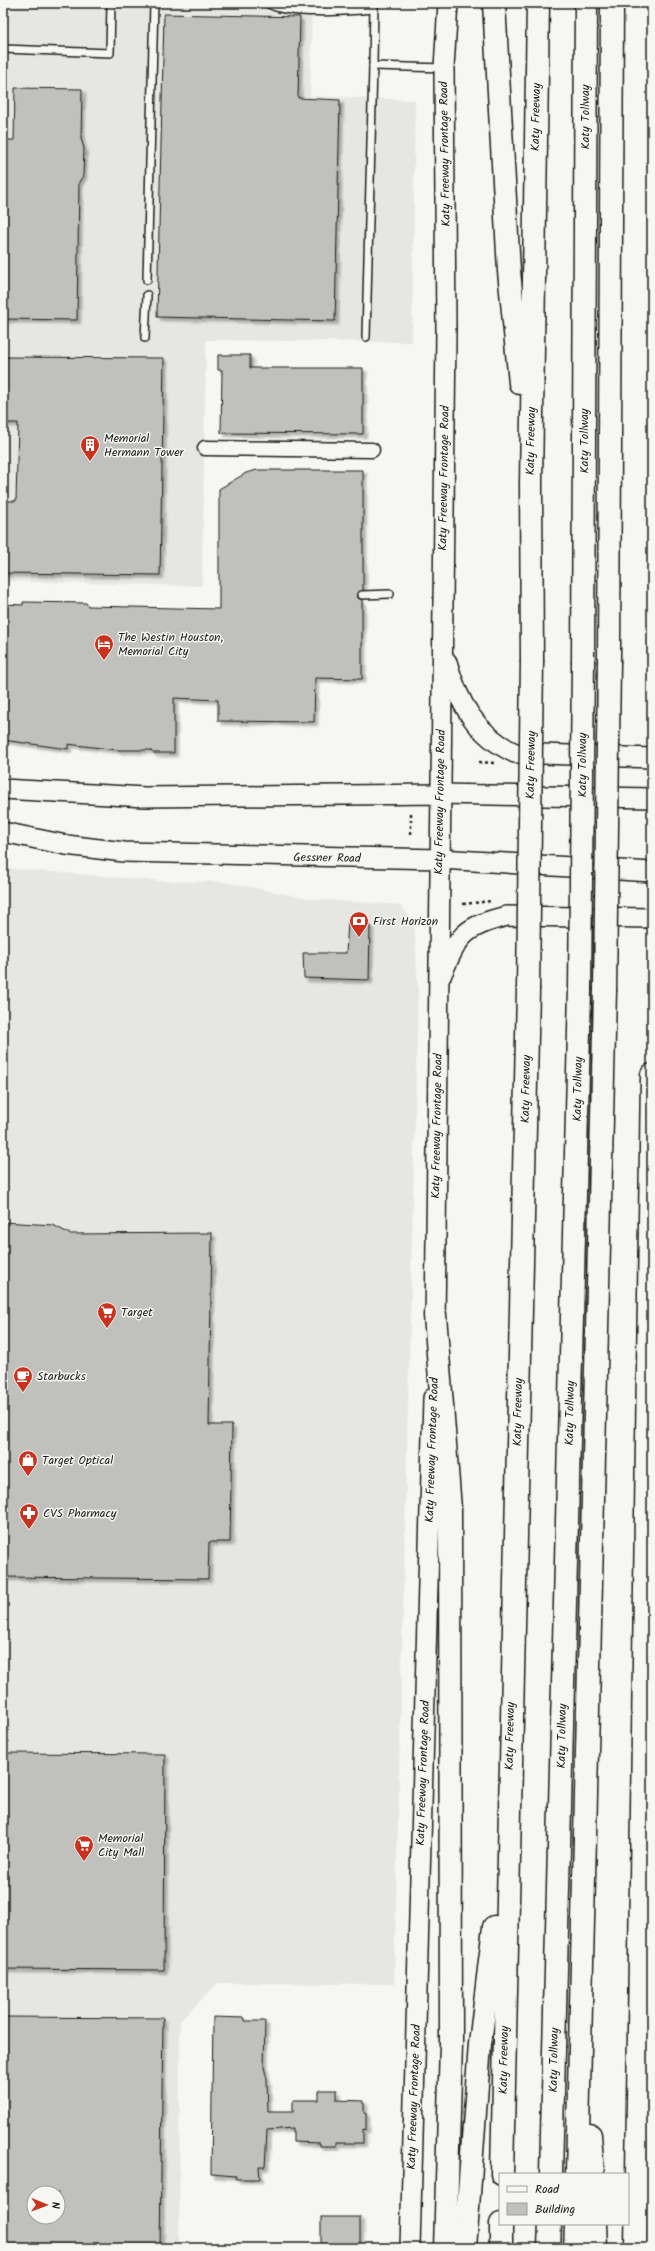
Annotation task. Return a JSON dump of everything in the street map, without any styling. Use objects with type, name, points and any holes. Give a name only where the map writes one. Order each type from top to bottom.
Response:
[{"type":"highway","points":[[494,3],[509,271],[531,484]]},
{"type":"highway","name":"Katy Freeway","points":[[502,2173],[508,1815],[528,990],[532,660],[531,484],[538,3]]},
{"type":"highway","name":"Katy Tollway","points":[[551,2173],[580,990],[586,3]]},
{"type":"highway","name":"Katy Tollway","points":[[577,2173],[605,991],[609,661],[612,3]]},
{"type":"highway","points":[[636,2248],[652,1075]]},
{"type":"highway","points":[[435,1315],[450,1509],[451,2044],[445,2248]]},
{"type":"highway","points":[[465,2248],[480,2044],[508,1815]]},
{"type":"highway","points":[[581,2017],[593,2173]]},
{"type":"highway","points":[[501,2225],[501,2248]]},
{"type":"highway","points":[[575,2248],[576,2225]]},
{"type":"highway","points":[[595,2225],[596,2248]]},
{"type":"main road","name":"Katy Freeway Frontage Road","points":[[410,2248],[435,1315],[446,332],[444,68],[448,3]]},
{"type":"main road","points":[[442,641],[453,684],[462,704],[475,723],[499,745],[515,753],[652,758]]},
{"type":"main road","points":[[3,788],[145,798],[440,794],[652,798]]},
{"type":"main road","name":"Gessner Road","points":[[3,832],[66,845],[124,852],[440,859],[652,872]]},
{"type":"main road","points":[[438,981],[458,940],[473,927],[489,920],[507,916],[652,918]]},
{"type":"street","points":[[205,448],[372,450]]},
{"type":"lane","points":[[3,49],[110,53],[111,3]]},
{"type":"lane","points":[[147,280],[154,3]]},
{"type":"lane","points":[[267,3],[275,8],[334,12],[374,6],[366,338]]},
{"type":"lane","points":[[373,66],[444,68]]},
{"type":"lane","points":[[145,338],[146,295]]},
{"type":"lane","points":[[362,595],[390,594]]},
{"type":"path","points":[[411,813],[411,837]]},
{"type":"shaded area","points":[[3,3],[312,3],[310,96],[415,100],[412,342],[206,340],[202,586],[3,581]]},
{"type":"shaded area","name":"Memorial City Mall","points":[[3,868],[161,881],[225,882],[311,899],[399,905],[414,921],[418,989],[394,1984],[218,1983],[180,2021],[179,2248],[3,2248]]},
{"type":"building","points":[[164,14],[300,17],[298,98],[340,100],[335,321],[157,317]]},
{"type":"building","points":[[15,88],[82,89],[81,139],[84,148],[83,176],[79,182],[77,320],[3,319],[3,140],[14,140]]},
{"type":"building","points":[[218,355],[250,355],[250,368],[363,368],[363,434],[221,433],[222,370],[218,370]]},
{"type":"building","name":"Memorial Hermann Tower","points":[[3,357],[164,358],[160,575],[3,573],[3,501],[16,501],[18,423],[3,423]]},
{"type":"building","points":[[257,470],[363,470],[363,590],[357,595],[358,598],[362,600],[362,679],[315,678],[314,722],[218,721],[218,700],[174,698],[174,753],[153,753],[150,750],[117,750],[68,744],[68,749],[3,740],[3,604],[23,605],[23,602],[86,603],[88,606],[219,609],[219,489],[246,473]]},
{"type":"building","name":"First Horizon","points":[[348,922],[370,924],[369,980],[304,978],[303,953],[346,953]]},
{"type":"building","name":"Target","points":[[3,1222],[53,1225],[70,1234],[212,1233],[209,1425],[232,1425],[230,1542],[209,1542],[208,1579],[3,1577]]},
{"type":"building","name":"Memorial City Mall","points":[[3,1753],[165,1754],[164,1970],[3,1969]]},
{"type":"building","points":[[3,2017],[163,2018],[160,2248],[3,2248]]},
{"type":"building","points":[[213,2017],[245,2018],[245,2021],[265,2021],[264,2067],[267,2080],[268,2111],[293,2111],[293,2100],[319,2100],[319,2090],[337,2090],[337,2100],[364,2101],[366,2130],[363,2129],[363,2143],[336,2143],[336,2146],[319,2146],[319,2143],[293,2142],[293,2128],[267,2130],[265,2167],[259,2167],[260,2179],[236,2179],[236,2176],[211,2174]]},
{"type":"building","points":[[321,2217],[360,2217],[360,2248],[321,2248]]},
{"type":"place","name":"Memorial Hermann Tower","points":[[90,462]]},
{"type":"place","name":"The Westin Houston, Memorial City","points":[[104,661]]},
{"type":"place","name":"First Horizon","points":[[359,938]]},
{"type":"place","name":"Target","points":[[107,1329]]},
{"type":"place","name":"Starbucks","points":[[23,1393]]},
{"type":"place","name":"Target Optical","points":[[28,1477]]},
{"type":"place","name":"CVS Pharmacy","points":[[29,1530]]},
{"type":"place","name":"Memorial City Mall","points":[[84,1862]]}]
